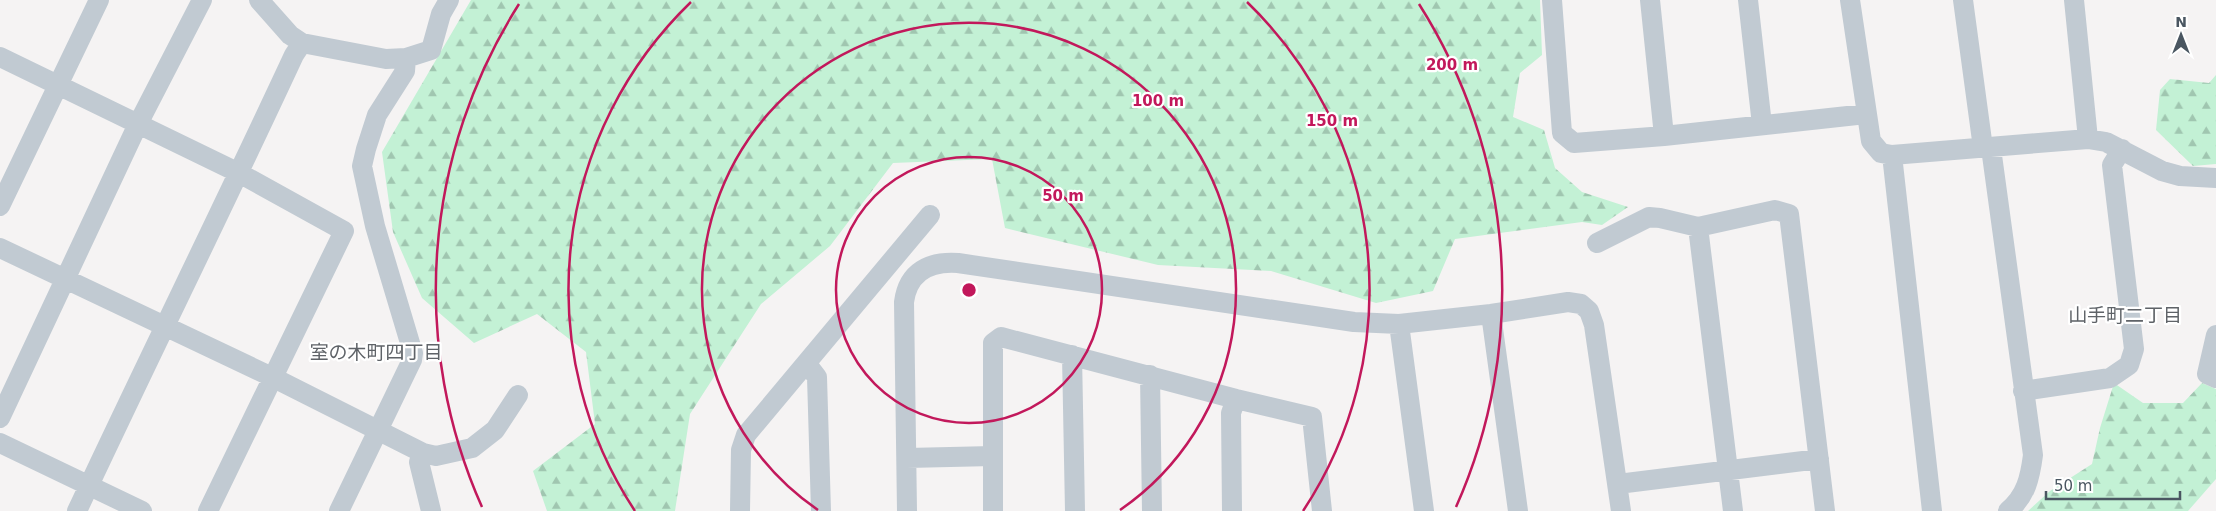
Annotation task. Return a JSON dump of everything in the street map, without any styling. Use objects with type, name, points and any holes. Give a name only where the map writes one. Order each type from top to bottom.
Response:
[{"type":"street","points":[[0,206],[99,0]]},
{"type":"street","points":[[0,418],[138,124],[202,0]]},
{"type":"street","points":[[258,0],[290,35],[302,44],[386,59],[406,58],[431,50],[441,14],[449,0]]},
{"type":"street","points":[[1552,0],[1562,133],[1574,143],[1664,136],[1866,114]]},
{"type":"street","points":[[1650,0],[1664,136]]},
{"type":"street","points":[[1748,0],[1762,125]]},
{"type":"street","points":[[1850,0],[1871,141],[1881,153],[1892,155],[2088,139],[2106,142],[2122,149],[2162,172],[2180,176],[2216,178]]},
{"type":"street","points":[[1963,0],[1987,148],[2032,455],[2030,477],[2019,501],[2008,511]]},
{"type":"street","points":[[2074,0],[2088,139]]},
{"type":"street","points":[[77,511],[294,55],[302,44]]},
{"type":"street","points":[[0,57],[239,173],[344,231],[208,511]]},
{"type":"street","points":[[340,511],[412,360],[413,353],[375,226],[362,166],[377,115],[405,71],[406,58]]},
{"type":"street","points":[[2023,391],[2110,378],[2129,365],[2134,349],[2112,165],[2122,149]]},
{"type":"street","points":[[1892,155],[1932,511]]},
{"type":"street","points":[[1597,243],[1649,217],[1698,227],[1775,210],[1789,214],[1825,511]]},
{"type":"street","points":[[740,511],[740,450],[746,434],[807,364],[930,215]]},
{"type":"street","points":[[1698,227],[1733,511]]},
{"type":"street","points":[[0,248],[272,378],[423,453],[436,456],[472,448],[495,430],[518,395]]},
{"type":"street","points":[[893,261],[913,278]]},
{"type":"street","points":[[907,511],[904,302],[906,289],[913,278],[924,268],[940,262],[958,263],[1354,322],[1399,324],[1492,314],[1568,302],[1581,304],[1589,311],[1594,325],[1621,511]]},
{"type":"street","points":[[1492,314],[1518,511]]},
{"type":"street","points":[[1399,324],[1424,511]]},
{"type":"street","points":[[2216,335],[2207,374],[2216,378]]},
{"type":"street","points":[[993,511],[993,344],[1001,337],[1150,374],[1236,399],[1312,416],[1322,511]]},
{"type":"street","points":[[1072,355],[1075,511]]},
{"type":"street","points":[[807,364],[818,377],[821,511]]},
{"type":"street","points":[[1150,374],[1152,511]]},
{"type":"street","points":[[1232,511],[1232,413],[1236,399]]},
{"type":"street","points":[[0,443],[142,511]]},
{"type":"street","points":[[423,453],[419,462],[431,511]]},
{"type":"street","points":[[907,458],[993,456]]},
{"type":"street","points":[[1618,484],[1819,459]]},
{"type":"green space","points":[[471,0],[1540,0],[1542,55],[1520,73],[1513,117],[1544,130],[1555,168],[1582,192],[1628,207],[1602,225],[1582,222],[1455,239],[1433,291],[1376,303],[1271,271],[1158,265],[1005,228],[992,159],[893,163],[830,246],[761,304],[690,414],[675,511],[547,511],[533,471],[595,424],[586,352],[537,314],[474,343],[422,298],[393,232],[382,152]]},
{"type":"green space","points":[[2216,75],[2216,164],[2193,166],[2156,130],[2160,90],[2170,79],[2209,83]]},
{"type":"green space","points":[[2114,383],[2143,403],[2183,403],[2202,383],[2216,389],[2216,479],[2188,511],[2028,511],[2050,491],[2092,464],[2100,428]]},
{"type":"district","name":"山手町二丁目","points":[[2125,315]]},
{"type":"district","name":"室の木町四丁目","points":[[376,352]]}]
